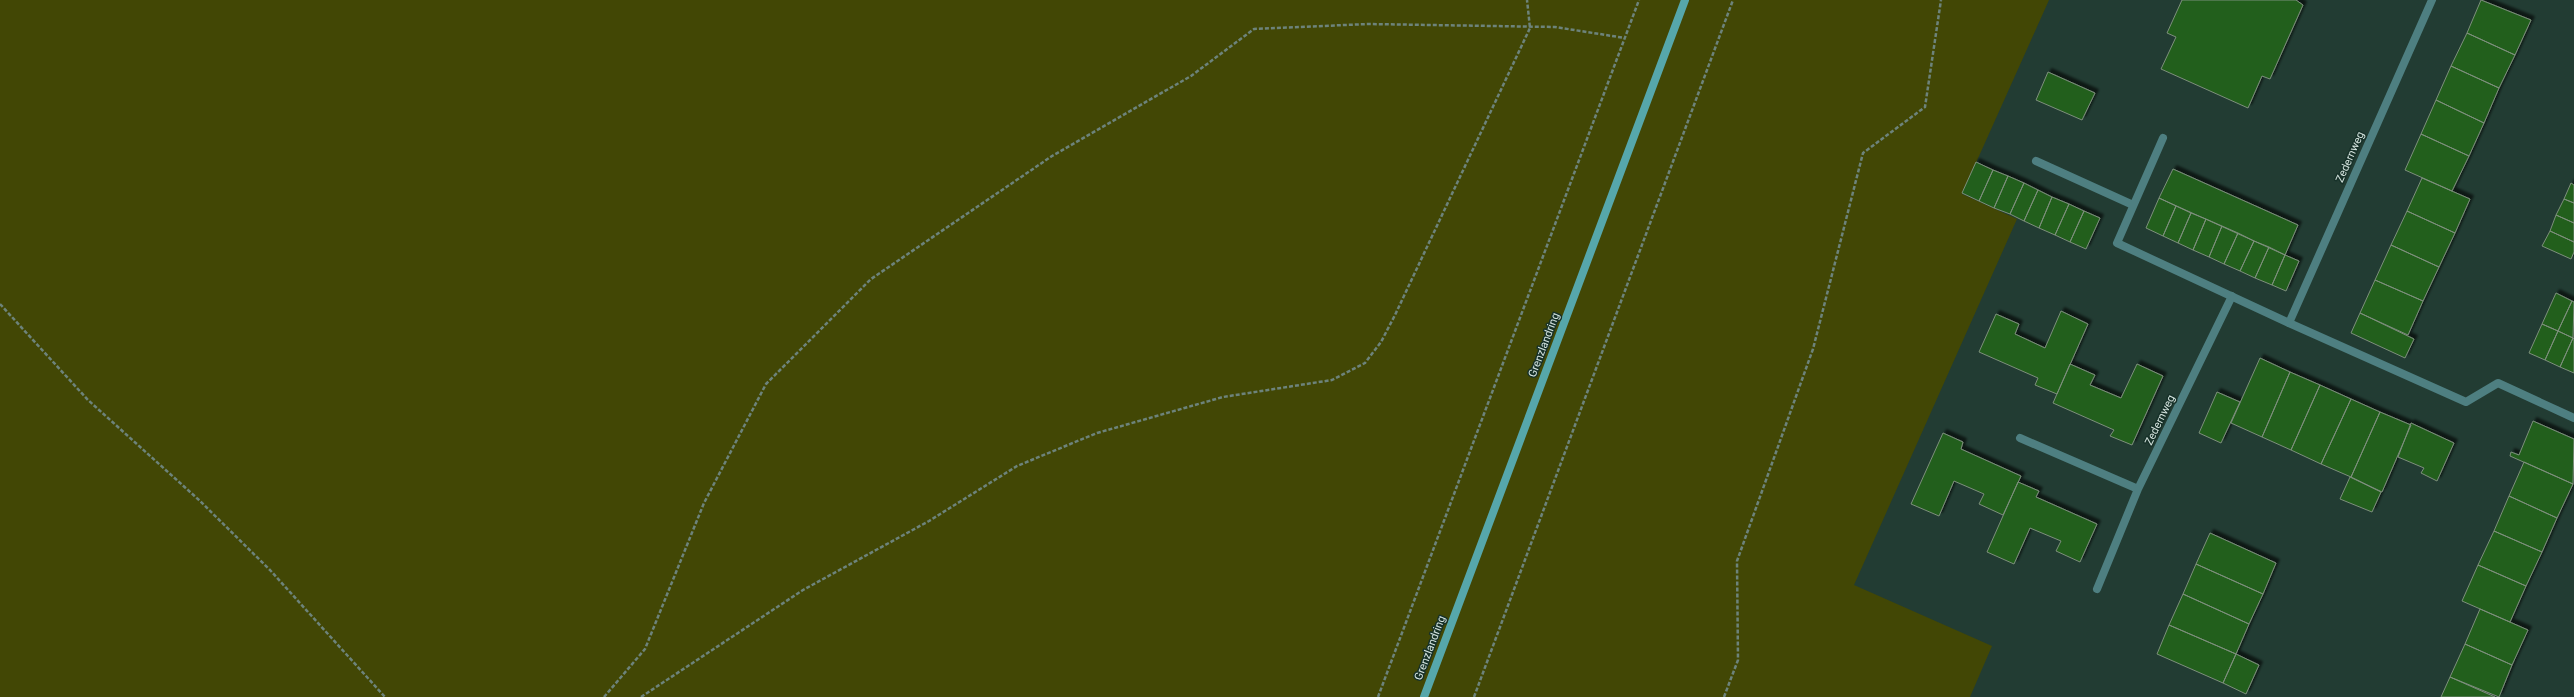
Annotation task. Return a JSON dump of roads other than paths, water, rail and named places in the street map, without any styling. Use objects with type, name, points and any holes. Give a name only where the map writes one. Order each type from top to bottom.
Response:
[{"type":"main road","name":"Grenzlandring","points":[[1424,697],[1685,0]]},
{"type":"street","name":"Zedernweg","points":[[2289,323],[2432,0]]},
{"type":"street","points":[[2163,138],[2117,243],[2289,323],[2466,402],[2498,383],[2574,418]]},
{"type":"street","points":[[2036,161],[2133,205]]},
{"type":"street","name":"Zedernweg","points":[[2097,588],[2138,489],[2232,296]]},
{"type":"street","points":[[2020,438],[2138,489]]}]
